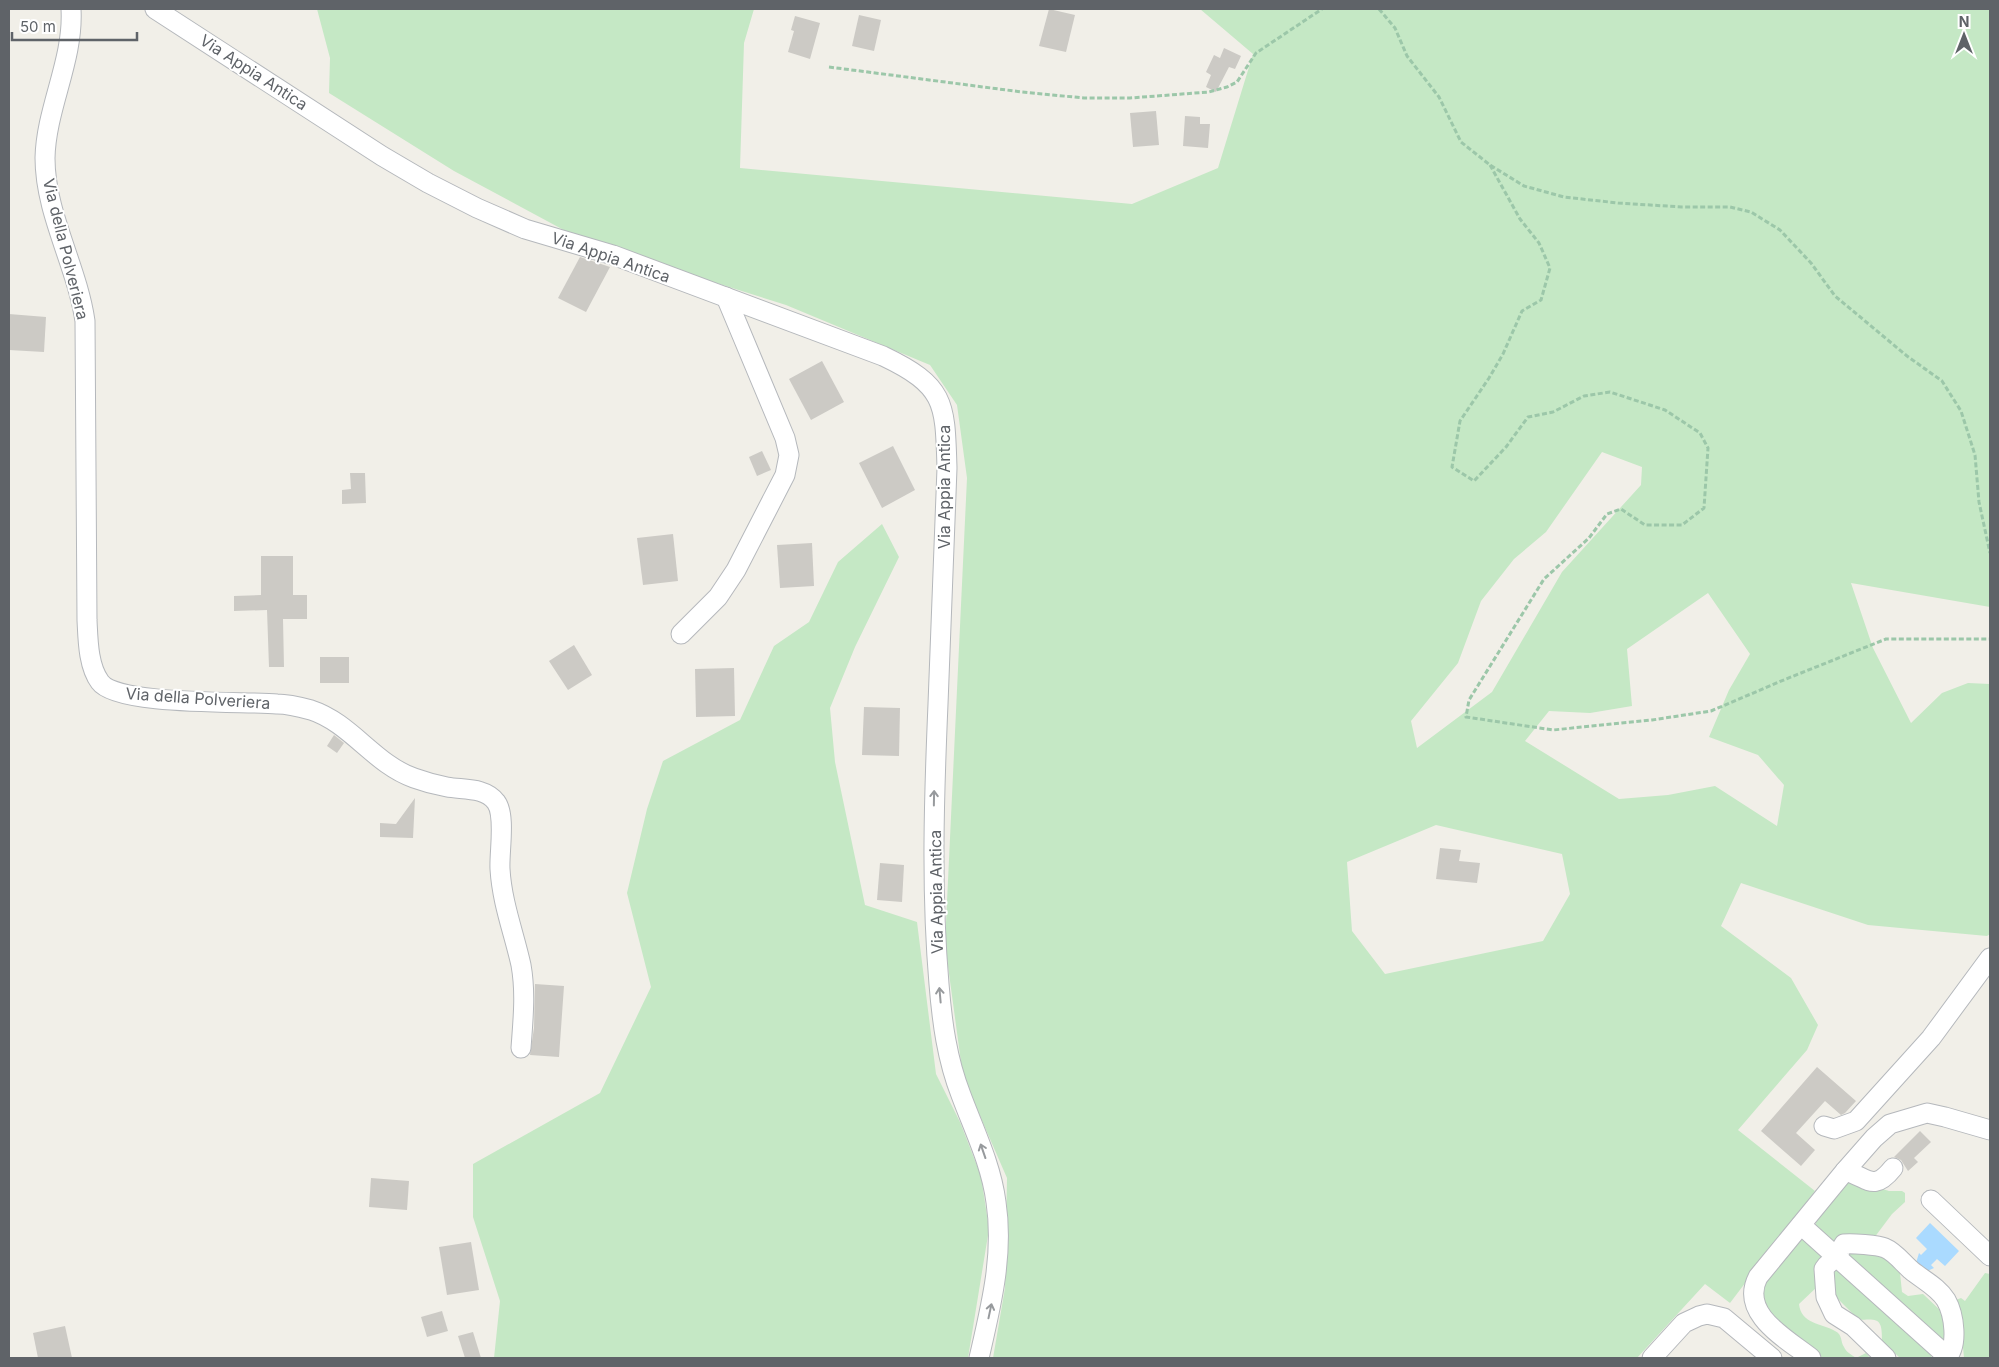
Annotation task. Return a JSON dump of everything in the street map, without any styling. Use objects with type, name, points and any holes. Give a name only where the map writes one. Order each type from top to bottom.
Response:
[{"type":"street","name":"Via della Polveriera","points":[[71,9],[65,56],[47,136],[45,161],[51,198],[79,291],[85,329],[87,620],[90,654],[96,675],[100,684],[111,691],[136,697],[279,704],[311,710],[337,723],[381,760],[407,775],[439,786],[477,791],[492,798],[498,805],[500,815],[500,868],[503,898],[524,985],[521,1048]]},
{"type":"street","name":"Via Appia Antica","points":[[155,9],[382,156],[476,208],[525,229],[599,250],[869,351],[904,366],[926,383],[937,397],[944,412],[948,468],[934,787],[934,895],[938,983],[947,1046],[960,1094],[988,1167],[995,1192],[998,1218],[998,1262],[979,1358]]},
{"type":"street","points":[[681,634],[713,602],[730,581],[784,479],[789,459],[785,438],[726,297]]},
{"type":"street","points":[[1824,1126],[1834,1129],[1856,1120],[1931,1038],[1990,958]]},
{"type":"street","points":[[1811,1358],[1762,1318],[1755,1306],[1752,1294],[1758,1277],[1845,1171],[1874,1138],[1890,1124],[1927,1113],[1990,1130]]},
{"type":"street","points":[[1845,1171],[1858,1174],[1865,1180],[1874,1182],[1884,1180],[1893,1168]]},
{"type":"street","points":[[1931,1200],[1990,1256]]},
{"type":"street","points":[[1801,1225],[1836,1257],[1948,1358],[1954,1337],[1946,1301],[1935,1288],[1888,1249],[1852,1243],[1844,1244],[1836,1257],[1824,1269],[1825,1292],[1829,1306],[1834,1314],[1853,1326],[1886,1358]]},
{"type":"street","points":[[1652,1358],[1684,1323],[1707,1314],[1724,1318],[1772,1358]]},
{"type":"path","points":[[829,67],[1022,92],[1084,98],[1130,98],[1209,92],[1237,82],[1256,53],[1322,9]]},
{"type":"path","points":[[1379,9],[1395,28],[1407,56],[1439,97],[1461,142],[1490,165],[1524,186],[1564,197],[1682,207],[1730,207],[1751,212],[1780,230],[1810,263],[1835,296],[1907,356],[1942,380],[1962,411],[1974,455],[1979,502],[1990,553]]},
{"type":"path","points":[[1490,165],[1520,219],[1539,243],[1550,268],[1541,300],[1522,311],[1490,378],[1460,421],[1452,467],[1474,481],[1506,447],[1528,417],[1553,412],[1584,396],[1610,392],[1665,410],[1700,433],[1708,448],[1704,508],[1682,525],[1645,525],[1621,509],[1607,514],[1589,538],[1544,580],[1469,700],[1466,717],[1553,730],[1694,714],[1712,711],[1886,639],[1990,639]]},
{"type":"green space","points":[[317,9],[754,9],[744,43],[740,168],[1132,204],[1218,168],[1253,54],[1200,9],[1990,9],[1990,607],[1851,583],[1873,648],[1911,723],[1942,693],[1968,683],[1990,684],[1990,934],[1987,936],[1868,925],[1741,883],[1721,926],[1791,978],[1818,1025],[1807,1050],[1738,1130],[1815,1191],[1730,1303],[1705,1284],[1637,1358],[993,1358],[1005,1288],[1007,1178],[963,1077],[945,944],[967,478],[957,405],[930,365],[786,305],[586,242],[454,171],[329,93],[330,58]],"holes":[[[1602,452],[1642,467],[1641,485],[1562,572],[1492,692],[1417,748],[1411,721],[1458,663],[1481,601],[1514,559],[1546,532]],[[1708,593],[1750,654],[1729,690],[1709,737],[1758,755],[1784,785],[1777,826],[1715,786],[1668,795],[1619,799],[1525,741],[1549,711],[1590,713],[1632,706],[1627,649]],[[1436,825],[1562,854],[1570,894],[1543,941],[1385,974],[1352,931],[1347,862]]]},
{"type":"green space","points":[[882,524],[899,557],[855,647],[830,708],[835,762],[865,905],[917,922],[936,1074],[960,1122],[981,1176],[989,1229],[968,1358],[494,1358],[500,1301],[473,1217],[473,1164],[600,1093],[651,987],[627,893],[647,809],[663,761],[740,720],[774,646],[809,622],[838,562]]},
{"type":"green space","points":[[1850,1179],[1889,1191],[1902,1191],[1905,1193],[1905,1202],[1892,1214],[1874,1238],[1834,1247],[1816,1230],[1816,1220]]},
{"type":"green space","points":[[1803,1237],[1827,1256],[1818,1286],[1799,1304],[1801,1311],[1812,1322],[1838,1333],[1845,1349],[1856,1358],[1823,1358],[1770,1314],[1759,1301],[1760,1280],[1793,1241]]},
{"type":"green space","points":[[1846,1251],[1880,1254],[1900,1273],[1902,1292],[1908,1296],[1923,1294],[1942,1312],[1947,1340],[1938,1343],[1850,1262]]},
{"type":"green space","points":[[1833,1268],[1836,1268],[1932,1352],[1931,1358],[1900,1358],[1882,1341],[1880,1325],[1876,1320],[1859,1320],[1833,1294]]},
{"type":"green space","points":[[1985,1273],[1990,1274],[1990,1358],[1964,1358],[1961,1325],[1953,1301],[1961,1298],[1965,1301]]},
{"type":"green space","points":[[1866,1353],[1870,1358],[1856,1358]]},
{"type":"water","points":[[1930,1223],[1959,1251],[1945,1266],[1937,1259],[1931,1265],[1934,1268],[1925,1272],[1916,1263],[1919,1253],[1921,1255],[1927,1249],[1916,1238]]},
{"type":"building","points":[[1049,9],[1075,15],[1066,52],[1039,46]]},
{"type":"building","points":[[859,15],[881,20],[874,51],[852,46]]},
{"type":"building","points":[[795,16],[820,23],[810,59],[788,52],[794,31],[791,30]]},
{"type":"building","points":[[1224,48],[1241,56],[1235,69],[1229,67],[1216,92],[1206,87],[1211,75],[1206,72],[1214,55],[1220,58]]},
{"type":"building","points":[[1156,111],[1159,145],[1133,147],[1130,113]]},
{"type":"building","points":[[1185,116],[1200,117],[1200,124],[1210,124],[1208,148],[1183,146]]},
{"type":"building","points":[[580,257],[610,267],[586,312],[558,298]]},
{"type":"building","points":[[9,314],[46,317],[44,352],[9,350]]},
{"type":"building","points":[[822,361],[844,402],[811,420],[789,379]]},
{"type":"building","points":[[893,446],[915,490],[882,508],[859,463]]},
{"type":"building","points":[[762,451],[771,470],[757,476],[749,457]]},
{"type":"building","points":[[350,473],[365,473],[366,503],[342,504],[342,490],[351,489]]},
{"type":"building","points":[[673,534],[678,581],[643,585],[637,538]]},
{"type":"building","points":[[812,543],[814,586],[780,588],[777,545]]},
{"type":"building","points":[[261,556],[293,556],[293,595],[307,595],[307,619],[283,619],[284,667],[269,667],[267,610],[234,611],[234,596],[261,595]]},
{"type":"building","points":[[574,645],[592,675],[568,690],[549,661]]},
{"type":"building","points":[[320,657],[349,657],[349,683],[320,683]]},
{"type":"building","points":[[734,668],[735,716],[696,717],[695,669]]},
{"type":"building","points":[[864,707],[900,708],[899,756],[862,755]]},
{"type":"building","points":[[334,735],[344,743],[337,753],[327,746]]},
{"type":"building","points":[[415,798],[413,838],[380,837],[380,823],[396,824]]},
{"type":"building","points":[[1440,848],[1461,850],[1459,861],[1480,863],[1477,883],[1436,879]]},
{"type":"building","points":[[880,863],[904,865],[902,902],[877,900]]},
{"type":"building","points":[[535,984],[564,986],[559,1057],[530,1055],[534,1028]]},
{"type":"building","points":[[1817,1067],[1856,1101],[1841,1115],[1825,1101],[1796,1133],[1815,1150],[1801,1166],[1761,1131]]},
{"type":"building","points":[[1920,1131],[1931,1142],[1914,1158],[1918,1162],[1908,1171],[1901,1160],[1894,1157]]},
{"type":"building","points":[[371,1178],[409,1181],[407,1210],[369,1207]]},
{"type":"building","points":[[471,1242],[479,1290],[447,1295],[439,1247]]},
{"type":"building","points":[[442,1311],[448,1331],[427,1337],[421,1317]]},
{"type":"building","points":[[65,1326],[72,1358],[38,1358],[33,1333]]},
{"type":"building","points":[[473,1332],[481,1358],[465,1358],[458,1336]]}]
